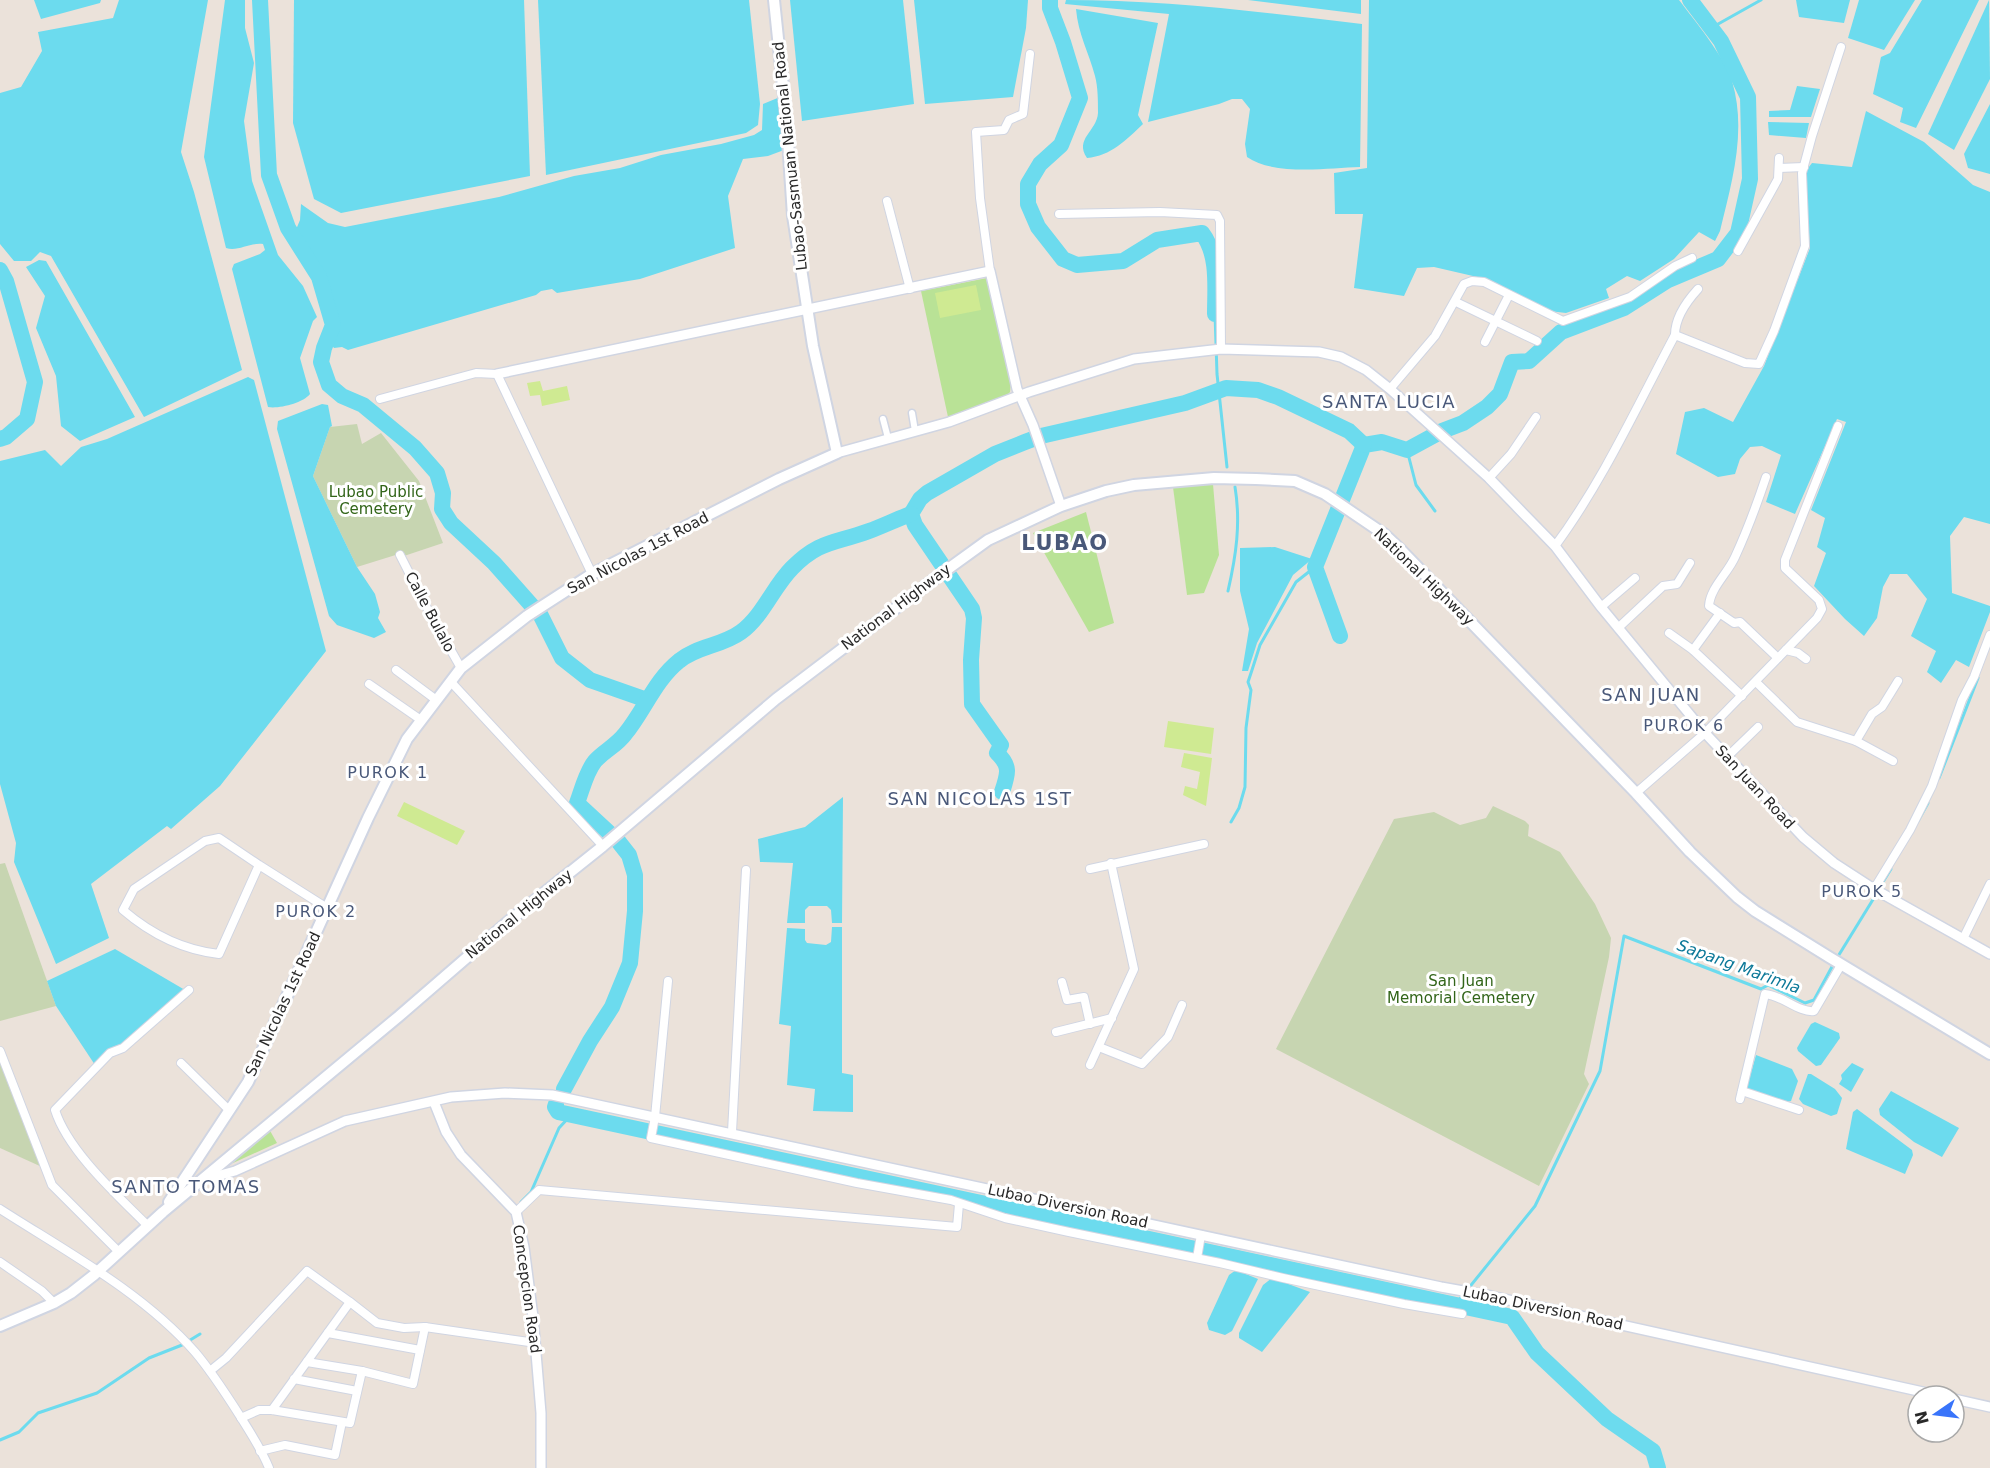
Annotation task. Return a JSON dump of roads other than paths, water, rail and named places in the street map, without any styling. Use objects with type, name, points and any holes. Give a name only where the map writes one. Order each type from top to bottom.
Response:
[{"type":"main road","name":"Lubao-Sasmuan National Road","points":[[774,0],[787,125],[793,216],[813,346],[837,453]]},
{"type":"main road","name":"San Nicolas 1st Road","points":[[163,1212],[248,1082],[407,739],[435,699],[461,668],[527,616],[592,574],[779,479],[837,453]]},
{"type":"main road","name":"National Highway","points":[[0,1326],[54,1303],[98,1272],[163,1212],[776,699],[941,574],[988,540],[1061,506],[1115,489],[1214,478],[1295,481],[1325,494],[1349,509],[1384,534],[1401,550],[1636,793],[1689,852],[1737,897],[1755,911],[1990,1054]]},
{"type":"street","points":[[1675,335],[1745,363],[1759,364],[1774,331],[1805,246],[1802,172],[1841,47]]},
{"type":"street","points":[[1030,54],[1023,114],[1009,120],[1004,130],[976,132],[980,198],[990,271],[1013,376],[1061,506]]},
{"type":"street","points":[[1738,251],[1778,178],[1779,158]]},
{"type":"street","points":[[1779,168],[1804,167]]},
{"type":"street","points":[[887,201],[910,289]]},
{"type":"street","points":[[1059,214],[1160,212],[1217,215],[1220,221],[1217,350]]},
{"type":"street","points":[[1390,389],[1435,336],[1464,284],[1472,281],[1484,282],[1563,321],[1630,297],[1675,266],[1692,258]]},
{"type":"street","points":[[380,399],[476,373],[497,374],[990,271]]},
{"type":"street","points":[[1555,546],[1592,489],[1675,335],[1675,325],[1691,296],[1698,289]]},
{"type":"street","points":[[1485,342],[1509,295]]},
{"type":"street","points":[[1456,302],[1538,341]]},
{"type":"street","name":"San Juan Road","points":[[837,453],[949,422],[1029,392],[1134,359],[1217,350],[1319,352],[1341,357],[1366,370],[1390,389],[1489,478],[1555,546],[1601,607],[1705,734],[1803,837],[1834,863],[1874,889],[1990,954]]},
{"type":"street","points":[[497,374],[592,574]]},
{"type":"street","points":[[912,413],[915,431]]},
{"type":"street","points":[[1489,478],[1512,454],[1536,417]]},
{"type":"street","points":[[884,419],[888,438]]},
{"type":"street","points":[[1636,793],[1705,734],[1817,618],[1822,609],[1819,600],[1785,568],[1785,560],[1838,426]]},
{"type":"street","points":[[1766,477],[1734,559],[1709,598],[1709,606],[1734,623],[1740,622],[1778,658]]},
{"type":"street","name":"Calle Bulalo","points":[[400,555],[461,668]]},
{"type":"street","points":[[1618,628],[1663,586],[1677,584],[1690,563]]},
{"type":"street","points":[[1601,607],[1635,578]]},
{"type":"street","points":[[1693,650],[1720,614]]},
{"type":"street","points":[[1669,633],[1693,650],[1742,696]]},
{"type":"street","points":[[1874,889],[1910,830],[1932,786],[1962,700],[1974,677],[1990,635]]},
{"type":"street","points":[[1786,650],[1798,653],[1806,659]]},
{"type":"street","points":[[396,670],[435,699]]},
{"type":"street","points":[[1856,741],[1872,714],[1882,707],[1898,681]]},
{"type":"street","points":[[451,682],[604,844]]},
{"type":"street","points":[[1756,682],[1797,722],[1856,741],[1893,761]]},
{"type":"street","points":[[369,684],[421,720]]},
{"type":"street","points":[[1727,757],[1758,727]]},
{"type":"street","points":[[258,866],[219,954],[200,952],[179,945],[140,925],[123,910],[134,889],[205,841],[219,838],[258,866],[327,908]]},
{"type":"street","points":[[1090,869],[1204,844]]},
{"type":"street","points":[[1090,1065],[1134,969],[1112,864]]},
{"type":"street","points":[[732,1132],[746,870]]},
{"type":"street","points":[[1963,939],[1990,884]]},
{"type":"street","points":[[1798,1110],[1741,1095],[1765,994],[1787,1000],[1808,1012],[1814,1011],[1836,961]]},
{"type":"street","points":[[668,981],[655,1118],[651,1138],[857,1183],[951,1200],[1005,1218],[1069,1232],[1462,1314]]},
{"type":"street","points":[[1062,982],[1067,1000],[1084,997],[1090,1024]]},
{"type":"street","points":[[148,1226],[108,1186],[75,1145],[59,1123],[55,1110],[110,1053],[123,1048],[189,990]]},
{"type":"street","points":[[1099,1047],[1142,1065],[1168,1037],[1182,1005]]},
{"type":"street","points":[[1056,1032],[1112,1018]]},
{"type":"street","points":[[0,1051],[43,1167],[52,1185],[119,1252]]},
{"type":"street","points":[[181,1063],[229,1110]]},
{"type":"street","name":"Lubao Diversion Road","points":[[202,1180],[235,1171],[345,1121],[451,1097],[482,1094],[552,1095],[732,1132],[1200,1238],[1491,1296],[1906,1388]]},
{"type":"street","name":"Concepcion Road","points":[[434,1102],[446,1132],[461,1155],[516,1212],[524,1247],[536,1343],[541,1413],[541,1468]]},
{"type":"street","points":[[516,1212],[539,1190],[957,1227],[959,1204]]},
{"type":"street","points":[[0,1209],[98,1272],[159,1317],[184,1341],[210,1371],[241,1418],[269,1468]]},
{"type":"street","points":[[1197,1257],[1200,1238]]},
{"type":"street","points":[[0,1262],[42,1291],[54,1303]]},
{"type":"street","points":[[210,1371],[226,1358],[307,1271],[377,1323],[404,1328],[425,1327],[536,1343]]},
{"type":"street","points":[[272,1410],[350,1302]]},
{"type":"street","points":[[307,1362],[362,1371],[413,1384],[425,1327]]},
{"type":"street","points":[[328,1333],[420,1350]]},
{"type":"street","points":[[241,1418],[259,1410],[272,1410],[350,1424],[362,1371]]},
{"type":"street","points":[[294,1379],[357,1391]]},
{"type":"street","points":[[1966,1402],[1990,1407]]},
{"type":"street","points":[[260,1451],[285,1444],[335,1455],[342,1422]]},
{"type":"water","points":[[34,0],[101,0],[100,3],[41,19]]},
{"type":"water","points":[[119,0],[208,0],[181,152],[242,370],[144,417],[51,256],[40,252],[31,261],[14,261],[0,244],[0,93],[21,87],[42,51],[38,32],[113,18]]},
{"type":"water","points":[[225,0],[245,0],[245,28],[254,63],[244,121],[252,181],[278,255],[303,286],[317,317],[313,321],[300,358],[310,394],[297,403],[278,407],[268,407],[232,269],[234,264],[265,250],[263,244],[235,249],[226,248],[204,157]]},
{"type":"water","points":[[294,0],[524,0],[530,176],[341,213],[314,199],[293,123]]},
{"type":"water","points":[[538,0],[749,0],[760,104],[758,125],[746,133],[546,175]]},
{"type":"water","points":[[790,0],[903,0],[914,104],[802,121]]},
{"type":"water","points":[[914,0],[1028,0],[1026,28],[1013,97],[925,104]]},
{"type":"water","points":[[1066,0],[1177,4],[1362,24],[1360,167],[1286,169],[1258,163],[1247,157],[1245,144],[1250,109],[1242,99],[1232,99],[1148,122],[1169,14],[1065,4]]},
{"type":"water","points":[[1248,0],[1361,0],[1361,14]]},
{"type":"water","points":[[1369,0],[1679,0],[1723,61],[1732,81],[1736,100],[1738,138],[1736,156],[1720,231],[1715,241],[1699,232],[1674,259],[1640,281],[1627,276],[1606,289],[1609,298],[1566,313],[1549,311],[1486,279],[1434,267],[1417,268],[1404,296],[1354,288],[1363,214],[1335,214],[1334,173],[1367,168]]},
{"type":"water","points":[[1796,0],[1850,0],[1844,23],[1799,17]]},
{"type":"water","points":[[1859,0],[1915,0],[1884,50],[1848,38]]},
{"type":"water","points":[[1922,0],[1979,0],[1916,128],[1900,122],[1903,108],[1873,94],[1881,57],[1890,53]]},
{"type":"water","points":[[1989,0],[1990,79],[1954,150],[1928,134]]},
{"type":"water","points":[[1076,9],[1158,23],[1138,115],[1143,124],[1111,151],[1087,158],[1083,145],[1097,119],[1098,94]]},
{"type":"water","points":[[1797,86],[1820,89],[1811,117],[1769,117],[1769,111],[1790,110]]},
{"type":"water","points":[[780,97],[784,150],[768,156],[743,159],[728,196],[735,248],[640,279],[557,293],[552,289],[541,291],[536,295],[348,350],[342,347],[334,348],[331,344],[337,325],[323,272],[295,232],[300,220],[301,204],[328,223],[345,227],[499,197],[574,176],[620,168],[661,155],[721,144],[754,135],[762,130],[763,104]]},
{"type":"water","points":[[1990,104],[1990,174],[1968,168],[1964,154]]},
{"type":"water","points":[[1866,111],[1924,142],[1973,185],[1990,192],[1990,524],[1964,517],[1950,536],[1952,593],[1990,606],[1990,612],[1969,667],[1956,660],[1941,683],[1927,672],[1936,651],[1911,636],[1927,599],[1907,574],[1890,574],[1883,587],[1877,618],[1864,636],[1814,586],[1826,553],[1817,547],[1825,518],[1811,510],[1846,422],[1837,419],[1795,514],[1766,502],[1781,455],[1762,446],[1750,447],[1740,459],[1735,474],[1718,477],[1676,454],[1685,412],[1704,408],[1733,422],[1764,366],[1810,248],[1805,172],[1812,163],[1852,167]]},
{"type":"water","points":[[1768,122],[1809,123],[1806,138],[1769,135]]},
{"type":"water","points":[[39,260],[46,261],[135,417],[80,441],[61,426],[56,376],[36,328],[45,296],[26,267]]},
{"type":"water","points":[[248,377],[254,380],[326,651],[220,786],[171,829],[167,826],[91,884],[109,938],[56,964],[14,862],[16,843],[0,784],[0,461],[45,450],[61,466],[81,447],[107,439]]},
{"type":"water","points":[[322,404],[328,405],[332,426],[313,476],[357,567],[375,594],[380,612],[378,618],[386,632],[374,638],[337,625],[329,616],[277,429],[278,421]]},
{"type":"water","points":[[1275,547],[1312,559],[1293,575],[1257,643],[1248,671],[1242,671],[1249,629],[1240,591],[1240,548]]},
{"type":"water","points":[[843,797],[842,923],[832,923],[831,910],[827,906],[809,906],[805,910],[805,923],[787,923],[793,863],[760,862],[758,839],[805,827]]},
{"type":"water","points":[[832,927],[842,927],[842,1073],[853,1075],[853,1112],[813,1111],[815,1089],[787,1085],[791,1026],[779,1024],[787,928],[805,929],[807,943],[826,945],[831,942]]},
{"type":"water","points":[[115,949],[185,990],[122,1046],[95,1065],[56,1006],[47,981]]},
{"type":"water","points":[[1815,1022],[1839,1033],[1840,1038],[1821,1065],[1816,1066],[1797,1048],[1811,1024]]},
{"type":"water","points":[[1756,1055],[1792,1069],[1798,1081],[1791,1101],[1787,1102],[1749,1090],[1747,1087]]},
{"type":"water","points":[[1852,1063],[1864,1069],[1851,1092],[1839,1084],[1842,1079],[1841,1075]]},
{"type":"water","points":[[1808,1074],[1835,1089],[1842,1098],[1837,1114],[1831,1116],[1803,1104],[1799,1099]]},
{"type":"water","points":[[1891,1091],[1959,1128],[1942,1157],[1914,1142],[1880,1115],[1879,1109]]},
{"type":"water","points":[[1857,1109],[1912,1150],[1913,1155],[1905,1174],[1846,1149],[1853,1112]]},
{"type":"water","points":[[1236,1270],[1258,1279],[1232,1331],[1225,1335],[1209,1330],[1207,1323],[1229,1275]]},
{"type":"water","points":[[1272,1278],[1310,1292],[1262,1352],[1239,1338],[1239,1333],[1263,1285]]},
{"type":"waterway","points":[[260,0],[269,175],[288,228],[319,277],[333,325],[321,362],[329,385],[342,396],[363,405],[415,448],[437,473],[443,493],[442,509],[451,523],[494,563],[541,616],[562,658],[590,680],[647,700]]},
{"type":"waterway","points":[[1050,0],[1050,8],[1080,98],[1061,145],[1040,164],[1028,184],[1028,204],[1038,227],[1063,259],[1077,265],[1123,261],[1157,240],[1202,233],[1214,261],[1215,314]]},
{"type":"waterway","points":[[1340,636],[1315,567],[1364,445],[1382,442],[1407,450],[1442,431],[1463,423],[1487,407],[1500,394],[1512,362],[1529,361],[1561,332],[1624,308],[1668,280],[1718,259],[1738,233],[1750,179],[1748,97],[1721,41],[1690,0]]},
{"type":"waterway","points":[[1711,28],[1761,0]]},
{"type":"waterway","points":[[0,270],[6,281],[35,382],[27,419],[6,437],[0,439]]},
{"type":"waterway","points":[[1215,314],[1217,374],[1227,467]]},
{"type":"waterway","points":[[1002,792],[1007,771],[1005,762],[997,753],[1001,745],[972,704],[971,660],[974,618],[972,609],[915,525],[911,514],[920,499],[995,454],[1041,436],[1185,403],[1226,388],[1258,390],[1278,397],[1349,431],[1364,445]]},
{"type":"waterway","points":[[1407,450],[1416,485],[1435,511]]},
{"type":"waterway","points":[[1228,591],[1237,539],[1238,514],[1235,487]]},
{"type":"waterway","points":[[564,1089],[590,1041],[612,1007],[630,963],[635,911],[635,875],[629,855],[618,841],[577,803],[592,765],[625,734],[656,686],[679,661],[741,632],[756,618],[785,576],[802,559],[819,547],[869,531],[911,514]]},
{"type":"waterway","points":[[1231,822],[1239,808],[1245,787],[1246,728],[1251,690],[1248,682],[1260,645],[1296,582],[1315,567]]},
{"type":"waterway","name":"Sapang Marimla","points":[[1939,778],[1978,678]]},
{"type":"waterway","name":"Sapang Marimla","points":[[1918,821],[1928,803]]},
{"type":"waterway","name":"Sapang Marimla","points":[[1881,885],[1891,869]]},
{"type":"waterway","name":"Sapang Marimla","points":[[1837,958],[1877,893]]},
{"type":"waterway","name":"Sapang Marimla","points":[[1455,1305],[1535,1206],[1600,1071],[1624,936],[1761,989],[1768,985],[1805,1003],[1814,1000],[1834,963]]},
{"type":"waterway","points":[[556,1104],[558,1112],[1512,1317],[1537,1353],[1607,1419],[1653,1451],[1658,1468]]},
{"type":"waterway","points":[[521,1202],[531,1192],[559,1128],[572,1114]]},
{"type":"waterway","points":[[0,1440],[19,1432],[38,1413],[97,1393],[149,1358],[182,1345],[200,1334]]},
{"type":"district","name":"SANTA LUCIA","points":[[1389,402]]},
{"type":"district","name":"LUBAO","points":[[1065,543]]},
{"type":"district","name":"SAN JUAN","points":[[1651,695]]},
{"type":"district","name":"PUROK 6","points":[[1684,725]]},
{"type":"district","name":"PUROK 1","points":[[388,772]]},
{"type":"district","name":"SAN NICOLAS 1ST","points":[[980,799]]},
{"type":"district","name":"PUROK 5","points":[[1862,891]]},
{"type":"district","name":"PUROK 2","points":[[316,911]]},
{"type":"district","name":"SANTO TOMAS","points":[[186,1187]]},
{"type":"park label","name":"Lubao Public Cemetery","points":[[376,500]]},
{"type":"park label","name":"San Juan Memorial Cemetery","points":[[1461,990]]}]
